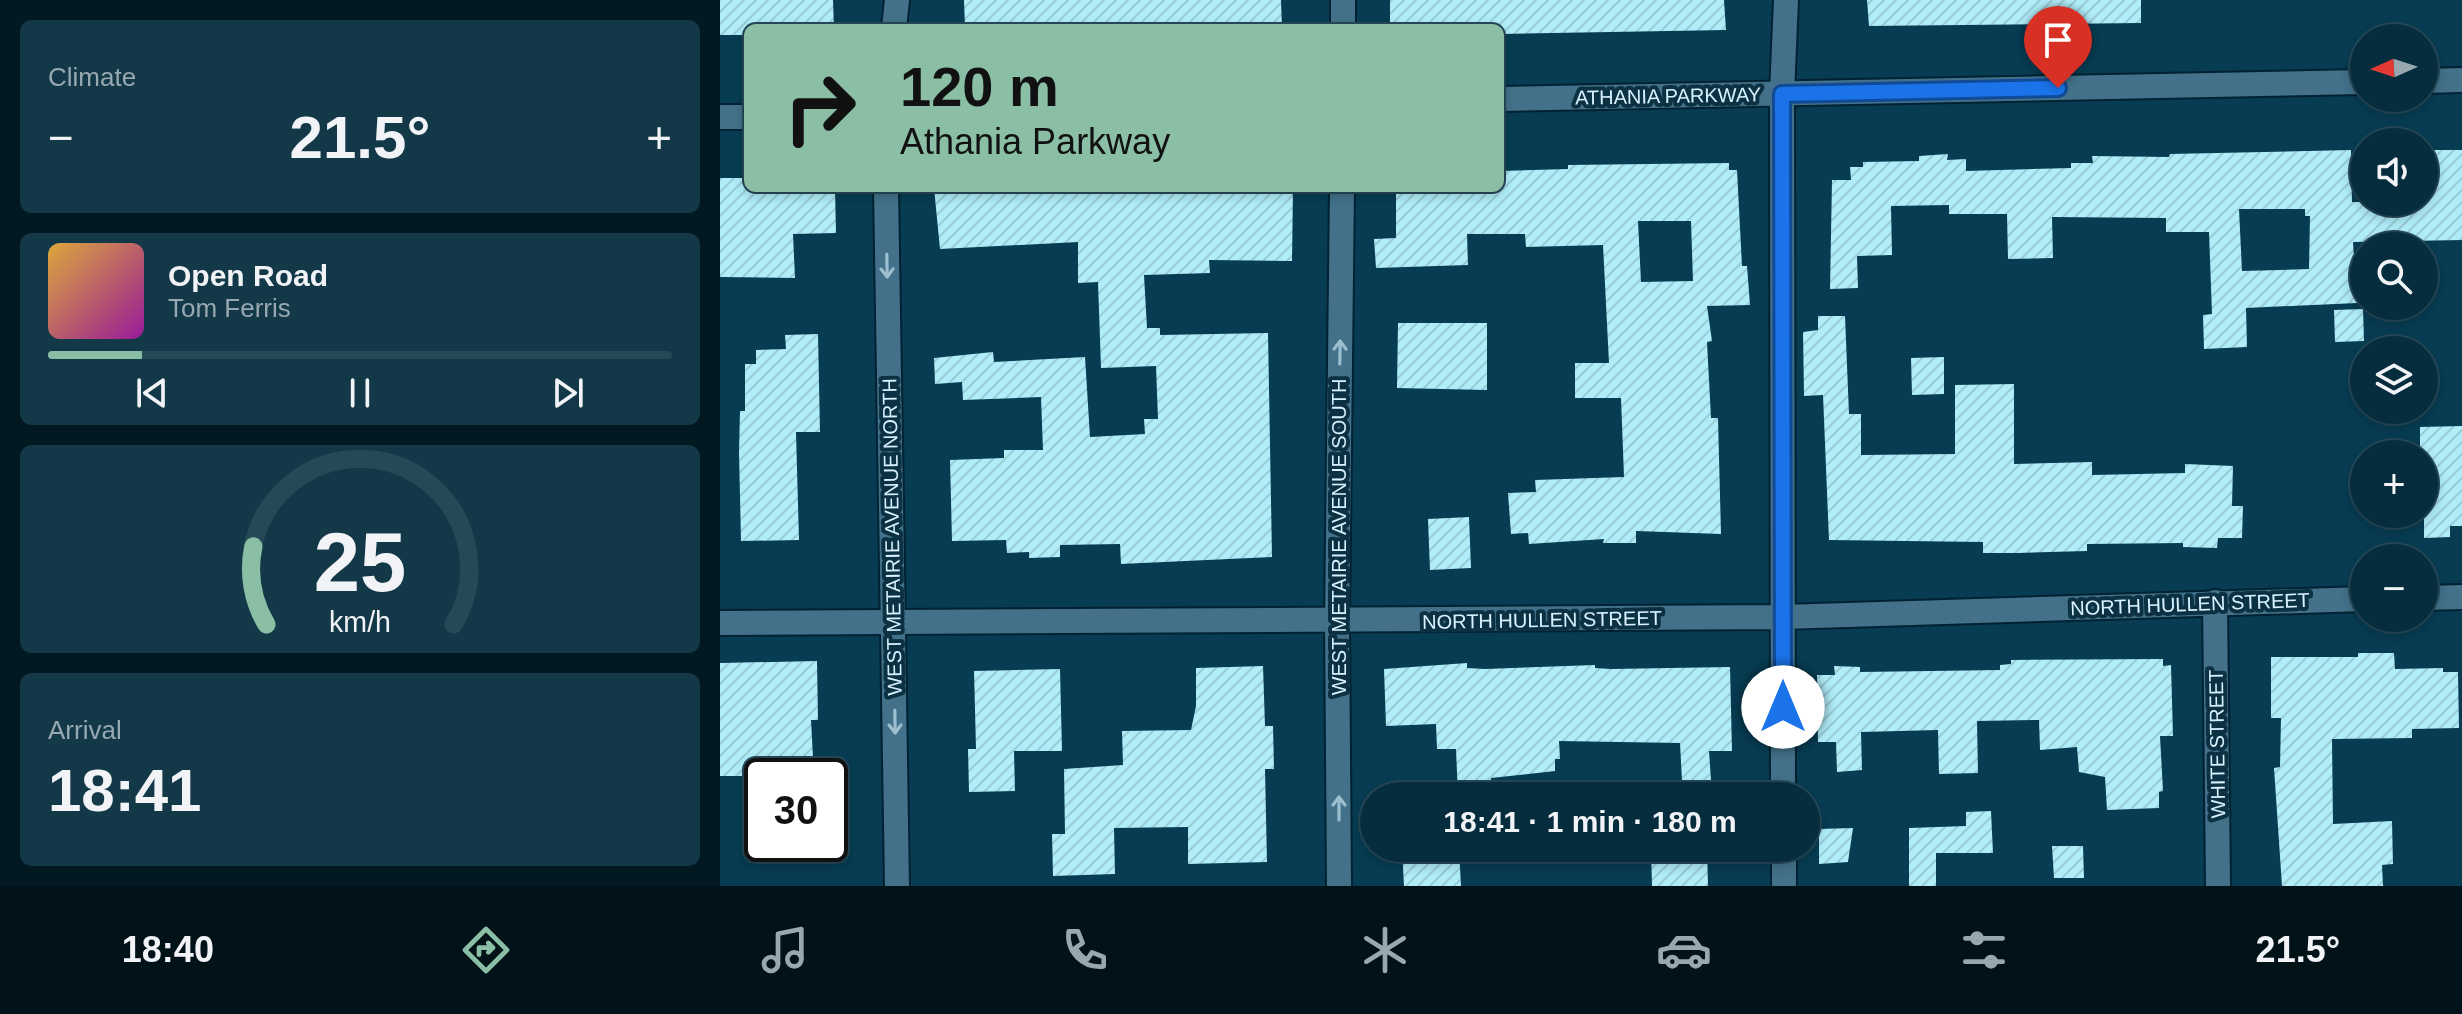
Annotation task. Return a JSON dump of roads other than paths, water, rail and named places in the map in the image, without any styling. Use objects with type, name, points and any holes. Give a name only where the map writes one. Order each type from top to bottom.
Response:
[{"type":"street","points":[[894,24],[897,0]]},
{"type":"street","points":[[1343,0],[1343,24]]},
{"type":"street","points":[[1783,782],[1782,94],[1786,0]]},
{"type":"street","points":[[2438,81],[2462,80]]},
{"type":"street","name":"ATHANIA PARKWAY","points":[[1504,99],[2350,82]]},
{"type":"street","points":[[720,117],[744,117]]},
{"type":"street","name":"WEST METAIRIE AVENUE NORTH","points":[[886,192],[897,886]]},
{"type":"street","name":"WEST METAIRIE AVENUE SOUTH","points":[[1339,886],[1337,622],[1342,192]]},
{"type":"street","points":[[2438,598],[2462,597]]},
{"type":"street","name":"NORTH HULLEN STREET","points":[[720,623],[893,620],[1337,622],[1782,617],[2350,599]]},
{"type":"street","name":"WHITE STREET","points":[[2215,602],[2218,886]]},
{"type":"street","points":[[1784,862],[1784,886]]}]
